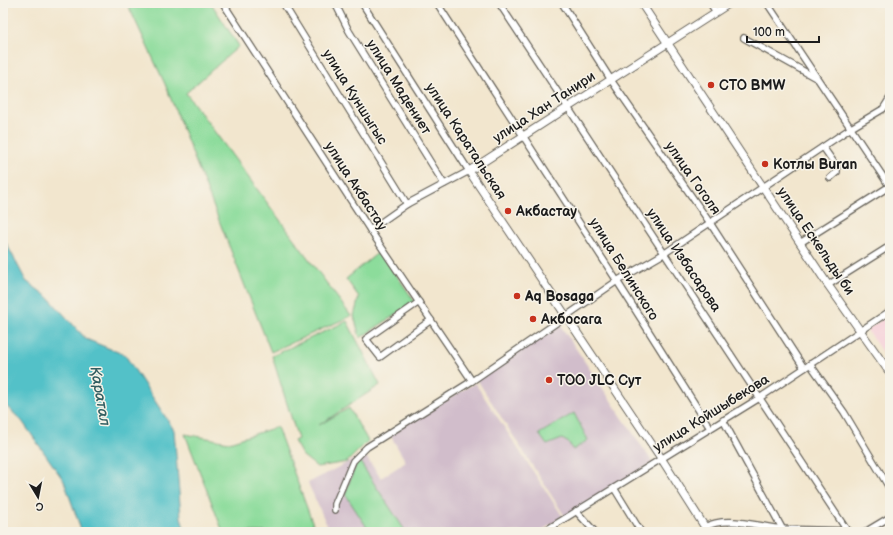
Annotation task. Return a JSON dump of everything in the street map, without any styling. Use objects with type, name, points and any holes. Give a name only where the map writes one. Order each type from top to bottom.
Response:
[{"type":"street","name":"улица Акбастау","points":[[223,3],[370,230],[472,380]]},
{"type":"street","name":"улица Куншыгыс","points":[[283,3],[407,204]]},
{"type":"street","name":"улица Мадениет","points":[[335,3],[349,31],[444,184]]},
{"type":"street","name":"улица Каратальская","points":[[362,3],[469,171],[661,458],[706,530]]},
{"type":"street","name":"улица Белинского","points":[[437,3],[524,135],[710,428]]},
{"type":"street","name":"улица Избасарова","points":[[499,3],[761,397],[848,532]]},
{"type":"street","name":"улица Гоголя","points":[[562,3],[611,80],[710,223],[804,368]]},
{"type":"street","name":"улица Ескельды би","points":[[641,3],[765,187],[828,285],[890,373]]},
{"type":"street","points":[[710,3],[716,12]]},
{"type":"street","name":"улица Хан Танири","points":[[370,230],[407,204],[469,171],[730,3]]},
{"type":"street","points":[[767,3],[890,186],[800,243]]},
{"type":"street","points":[[744,38],[818,80]]},
{"type":"street","points":[[335,510],[335,504],[353,461],[367,447],[472,380],[617,281],[665,253],[851,128],[883,109],[890,98]]},
{"type":"street","points":[[823,147],[837,167],[837,172],[830,178]]},
{"type":"street","points":[[828,285],[890,246]]},
{"type":"street","points":[[419,302],[366,339],[380,358],[431,320]]},
{"type":"street","name":"улица Койшыбекова","points":[[543,532],[761,397],[890,311]]},
{"type":"street","points":[[810,364],[844,412],[890,489]]},
{"type":"street","points":[[723,420],[783,530]]},
{"type":"street","points":[[614,488],[641,532]]},
{"type":"street","points":[[576,511],[595,532]]},
{"type":"street","points":[[865,532],[890,517]]},
{"type":"street","points":[[706,530],[712,523],[732,522],[783,530],[848,532]]},
{"type":"shaded area","points":[[890,314],[890,364],[867,330]]},
{"type":"shaded area","name":"ТОО JLC Сут","points":[[558,322],[653,463],[566,518],[476,378]]},
{"type":"shaded area","points":[[475,383],[563,517],[539,532],[330,532],[308,483],[364,454],[381,478],[406,462],[389,433]]},
{"type":"green space","points":[[127,3],[211,3],[239,46],[186,93],[351,316],[271,352],[165,84]]},
{"type":"green space","points":[[380,251],[415,302],[360,338],[354,316],[359,297],[346,279]]},
{"type":"green space","points":[[347,321],[380,385],[319,425],[349,408],[368,441],[347,462],[317,467],[302,455],[294,441],[298,439],[272,356]]},
{"type":"green space","points":[[574,413],[588,440],[573,450],[569,443],[562,439],[547,445],[539,434]]},
{"type":"green space","points":[[277,427],[316,532],[223,532],[185,434],[229,442]]},
{"type":"green space","points":[[358,459],[406,532],[370,532],[345,494]]},
{"type":"water","name":"Қаратал","points":[[3,237],[26,281],[48,297],[86,339],[125,355],[174,430],[181,517],[185,532],[82,532],[64,481],[22,421],[3,403]]},
{"type":"place","name":"СТО BMW","points":[[711,85]]},
{"type":"place","name":"Котлы Buran","points":[[765,164]]},
{"type":"place","name":"Акбастау","points":[[508,211]]},
{"type":"place","name":"Aq Bosaga","points":[[517,296]]},
{"type":"place","name":"Акбосага","points":[[533,319]]},
{"type":"place","name":"ТОО JLC Сут","points":[[549,380]]}]
